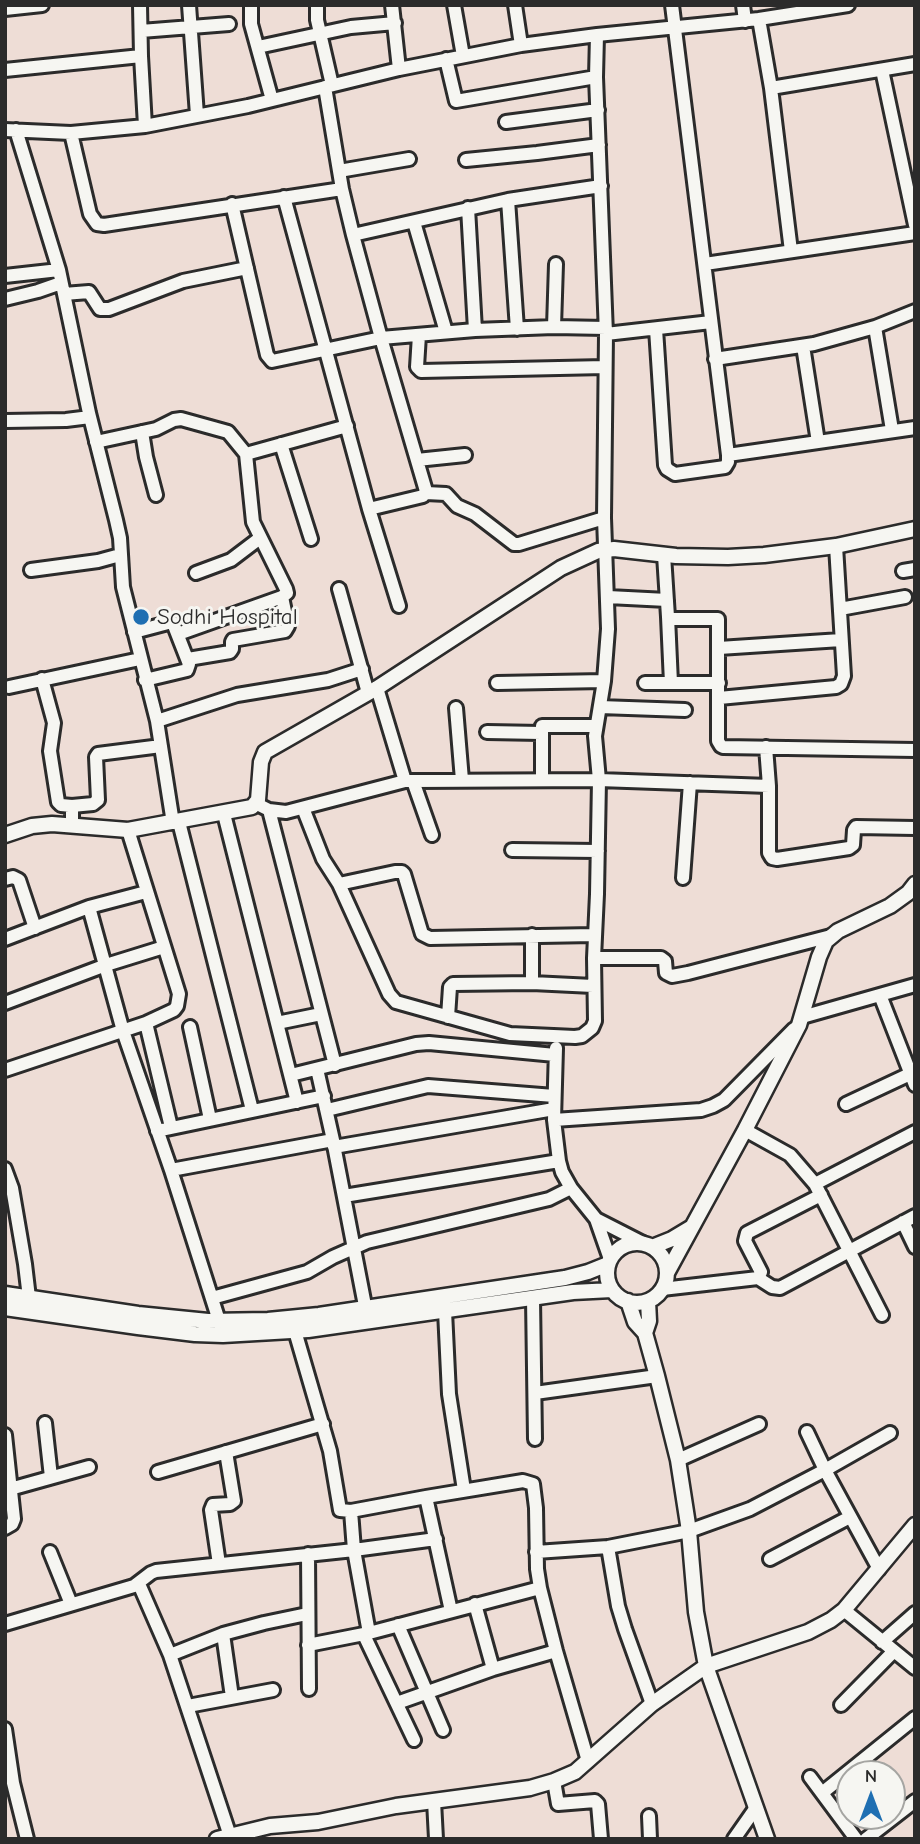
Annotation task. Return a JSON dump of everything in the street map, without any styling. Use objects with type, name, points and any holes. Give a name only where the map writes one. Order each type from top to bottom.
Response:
[{"type":"street","points":[[5,9],[42,5]]},
{"type":"street","points":[[140,5],[145,126]]},
{"type":"street","points":[[189,5],[197,115]]},
{"type":"street","points":[[251,5],[251,24],[272,100]]},
{"type":"street","points":[[317,5],[342,189],[426,493]]},
{"type":"street","points":[[391,5],[400,69]]},
{"type":"street","points":[[454,5],[463,56]]},
{"type":"street","points":[[515,5],[521,45]]},
{"type":"street","points":[[656,329],[664,460],[667,469],[675,474],[722,468],[727,465],[728,455],[672,5]]},
{"type":"street","points":[[743,5],[745,21]]},
{"type":"street","points":[[252,1110],[176,822],[157,721],[124,596],[120,538],[61,282],[10,130],[71,133],[145,126],[521,45],[745,21],[848,5]]},
{"type":"street","points":[[759,19],[771,88],[791,251]]},
{"type":"street","points":[[258,47],[351,27],[395,23]]},
{"type":"street","points":[[141,32],[229,24]]},
{"type":"street","points":[[303,808],[323,859],[339,884],[392,999],[510,1034],[582,1036],[592,1028],[599,780],[595,743],[608,629],[604,518],[606,331],[596,77],[597,35]]},
{"type":"street","points":[[5,69],[141,56]]},
{"type":"street","points":[[446,60],[456,101],[596,77]]},
{"type":"street","points":[[771,88],[915,64]]},
{"type":"street","points":[[882,70],[915,225]]},
{"type":"street","points":[[506,122],[598,110]]},
{"type":"street","points":[[71,133],[90,214],[97,224],[342,189]]},
{"type":"street","points":[[466,160],[599,145]]},
{"type":"street","points":[[339,171],[409,159]]},
{"type":"street","points":[[353,235],[508,200],[601,186]]},
{"type":"street","points":[[284,197],[369,509],[399,606]]},
{"type":"street","points":[[508,200],[517,329]]},
{"type":"street","points":[[232,205],[269,359],[277,361],[381,338],[446,332],[554,327],[606,331],[656,329],[711,322]]},
{"type":"street","points":[[468,208],[475,330]]},
{"type":"street","points":[[414,222],[446,332]]},
{"type":"street","points":[[705,264],[915,233]]},
{"type":"street","points":[[554,327],[556,264]]},
{"type":"street","points":[[5,276],[61,282],[89,292],[100,310],[109,310],[183,281],[247,268]]},
{"type":"street","points":[[5,299],[61,282]]},
{"type":"street","points":[[715,359],[803,346],[875,327],[915,311]]},
{"type":"street","points":[[875,327],[892,430]]},
{"type":"street","points":[[419,335],[417,367],[421,372],[605,367]]},
{"type":"street","points":[[803,346],[818,442]]},
{"type":"street","points":[[5,421],[90,417]]},
{"type":"street","points":[[96,442],[156,429],[174,420],[186,420],[228,432],[246,454],[252,520],[287,593],[178,634]]},
{"type":"street","points":[[246,454],[347,426]]},
{"type":"street","points":[[728,455],[915,428]]},
{"type":"street","points":[[142,432],[156,495]]},
{"type":"street","points":[[281,444],[311,539]]},
{"type":"street","points":[[417,460],[465,455]]},
{"type":"street","points":[[369,509],[426,493],[446,494],[457,506],[475,514],[509,541],[517,544],[604,518]]},
{"type":"street","points":[[335,1065],[260,794],[261,762],[265,752],[373,691],[561,568],[598,551],[614,549],[664,555],[728,557],[836,547],[915,529]]},
{"type":"street","points":[[196,573],[231,560],[260,538]]},
{"type":"street","points":[[719,698],[839,686],[843,681],[836,547]]},
{"type":"street","points":[[31,570],[98,561],[120,555]]},
{"type":"street","points":[[664,555],[671,683]]},
{"type":"street","points":[[339,589],[362,669],[432,835]]},
{"type":"street","points":[[188,659],[230,652],[233,640],[285,631],[288,626],[282,597]]},
{"type":"street","points":[[608,597],[667,600]]},
{"type":"street","points":[[840,609],[905,597]]},
{"type":"street","points":[[668,617],[717,618],[719,744],[723,747],[915,750]]},
{"type":"street","points":[[134,632],[173,623],[188,659],[187,670],[145,680]]},
{"type":"street","points":[[719,648],[841,640]]},
{"type":"street","points":[[9,687],[140,659]]},
{"type":"street","points":[[157,721],[237,695],[328,680],[362,669]]},
{"type":"street","points":[[41,679],[54,723],[50,751],[59,804],[93,804],[98,800],[98,754],[161,746]]},
{"type":"street","points":[[498,682],[604,681]]},
{"type":"street","points":[[645,682],[719,683]]},
{"type":"street","points":[[600,707],[685,710]]},
{"type":"street","points":[[456,708],[462,780]]},
{"type":"street","points":[[542,780],[541,728],[544,725],[596,726]]},
{"type":"street","points":[[487,732],[541,733]]},
{"type":"street","points":[[766,747],[769,853],[772,858],[849,848],[853,845],[856,827],[915,828]]},
{"type":"street","points":[[6,831],[52,824],[128,830],[252,807],[286,812],[409,781],[599,780],[769,786]]},
{"type":"street","points":[[683,878],[690,783]]},
{"type":"street","points":[[72,806],[72,825]]},
{"type":"street","points":[[224,814],[297,1102]]},
{"type":"street","points":[[5,1070],[146,1023],[174,1010],[179,1001],[128,830]]},
{"type":"street","points":[[512,850],[598,851]]},
{"type":"street","points":[[339,884],[402,872],[422,933],[430,938],[594,935]]},
{"type":"street","points":[[5,879],[13,877],[19,880],[35,928]]},
{"type":"street","points":[[594,958],[661,958],[665,961],[666,972],[672,976],[688,973],[831,936],[890,906],[908,893],[915,884]]},
{"type":"street","points":[[5,939],[89,907],[146,892]]},
{"type":"street","points":[[89,907],[123,1031],[171,1170],[223,1335]]},
{"type":"street","points":[[532,935],[533,983]]},
{"type":"street","points":[[693,1227],[672,1239],[647,1245],[633,1243],[616,1251],[609,1261],[607,1273],[612,1290],[618,1296],[636,1303],[648,1301],[662,1289],[667,1273],[693,1227],[745,1130],[800,1021],[819,957],[831,936]]},
{"type":"street","points":[[5,1003],[106,965],[164,947]]},
{"type":"street","points":[[448,1017],[450,987],[453,984],[533,983],[593,986]]},
{"type":"street","points":[[327,1110],[429,1086],[554,1108],[701,1110],[724,1100],[800,1021],[915,985]]},
{"type":"street","points":[[846,1104],[913,1080],[880,996]]},
{"type":"street","points":[[277,1023],[321,1014]]},
{"type":"street","points":[[146,1023],[171,1127]]},
{"type":"street","points":[[190,1027],[210,1118]]},
{"type":"street","points":[[556,1037],[554,1108],[559,1161],[571,1188],[596,1219],[609,1261]]},
{"type":"street","points":[[291,1075],[429,1043],[555,1055]]},
{"type":"street","points":[[317,1069],[367,1316]]},
{"type":"street","points":[[157,1131],[324,1096]]},
{"type":"street","points":[[171,1170],[554,1108]]},
{"type":"street","points":[[745,1130],[790,1155],[818,1189],[882,1315]]},
{"type":"street","points":[[758,1278],[761,1272],[745,1241],[745,1235],[915,1132]]},
{"type":"street","points":[[344,1196],[559,1161]]},
{"type":"street","points":[[5,1169],[30,1304]]},
{"type":"street","points":[[212,1298],[307,1272],[368,1242],[549,1199],[571,1188]]},
{"type":"street","points":[[596,1219],[660,1254],[667,1273]]},
{"type":"street","points":[[662,1289],[758,1278],[772,1287],[780,1288],[909,1219],[915,1247]]},
{"type":"street","points":[[5,1294],[30,1304],[183,1333],[223,1335],[295,1331],[565,1278],[588,1272],[609,1261]]},
{"type":"street","points":[[5,1308],[30,1304],[208,1321],[268,1320],[320,1315],[367,1316],[445,1311],[573,1292],[612,1290]]},
{"type":"street","points":[[533,1298],[536,1439]]},
{"type":"street","points":[[628,1301],[635,1322],[645,1334],[678,1460],[689,1531],[695,1612],[706,1665],[767,1839]]},
{"type":"street","points":[[645,1334],[648,1325],[648,1301]]},
{"type":"street","points":[[445,1311],[449,1394],[464,1490]]},
{"type":"street","points":[[295,1331],[330,1451],[338,1508],[343,1512],[523,1481],[531,1482],[534,1486],[540,1588],[588,1761]]},
{"type":"street","points":[[535,1393],[657,1376]]},
{"type":"street","points":[[45,1423],[51,1477]]},
{"type":"street","points":[[158,1472],[323,1424]]},
{"type":"street","points":[[678,1460],[759,1424]]},
{"type":"street","points":[[807,1432],[879,1569]]},
{"type":"street","points":[[536,1552],[608,1547],[689,1531],[750,1509],[890,1433]]},
{"type":"street","points":[[5,1435],[14,1519],[12,1524],[5,1528]]},
{"type":"street","points":[[219,1564],[211,1510],[213,1505],[230,1504],[234,1501],[226,1452]]},
{"type":"street","points":[[10,1489],[89,1467]]},
{"type":"street","points":[[426,1497],[451,1611]]},
{"type":"street","points":[[351,1511],[366,1634],[414,1740]]},
{"type":"street","points":[[770,1559],[850,1517]]},
{"type":"street","points":[[139,1584],[170,1655],[188,1706],[226,1838],[271,1826],[318,1822],[366,1811],[530,1788],[575,1772],[652,1704],[706,1665],[808,1632],[831,1620],[844,1610],[915,1525]]},
{"type":"street","points":[[5,1624],[139,1584],[156,1571],[436,1539]]},
{"type":"street","points":[[608,1547],[614,1591],[652,1704]]},
{"type":"street","points":[[50,1552],[71,1604]]},
{"type":"street","points":[[308,1555],[309,1689]]},
{"type":"street","points":[[308,1645],[366,1634],[540,1588]]},
{"type":"street","points":[[475,1604],[494,1669]]},
{"type":"street","points":[[844,1610],[915,1668]]},
{"type":"street","points":[[882,1642],[915,1613]]},
{"type":"street","points":[[170,1655],[223,1633],[307,1614]]},
{"type":"street","points":[[398,1625],[443,1730]]},
{"type":"street","points":[[223,1633],[232,1697]]},
{"type":"street","points":[[397,1703],[494,1669],[556,1651]]},
{"type":"street","points":[[841,1704],[893,1652]]},
{"type":"street","points":[[188,1706],[272,1690]]},
{"type":"street","points":[[822,1793],[915,1718]]},
{"type":"street","points":[[5,1729],[13,1783],[27,1839]]},
{"type":"street","points":[[810,1777],[856,1839]]},
{"type":"street","points":[[554,1781],[558,1804],[595,1801],[598,1804],[601,1839]]},
{"type":"street","points":[[434,1801],[436,1839]]},
{"type":"street","points":[[866,1839],[914,1802]]},
{"type":"street","points":[[734,1839],[755,1809]]},
{"type":"street","points":[[649,1816],[650,1839]]},
{"type":"place","name":"Sodhi Hospital","points":[[141,617]]}]
